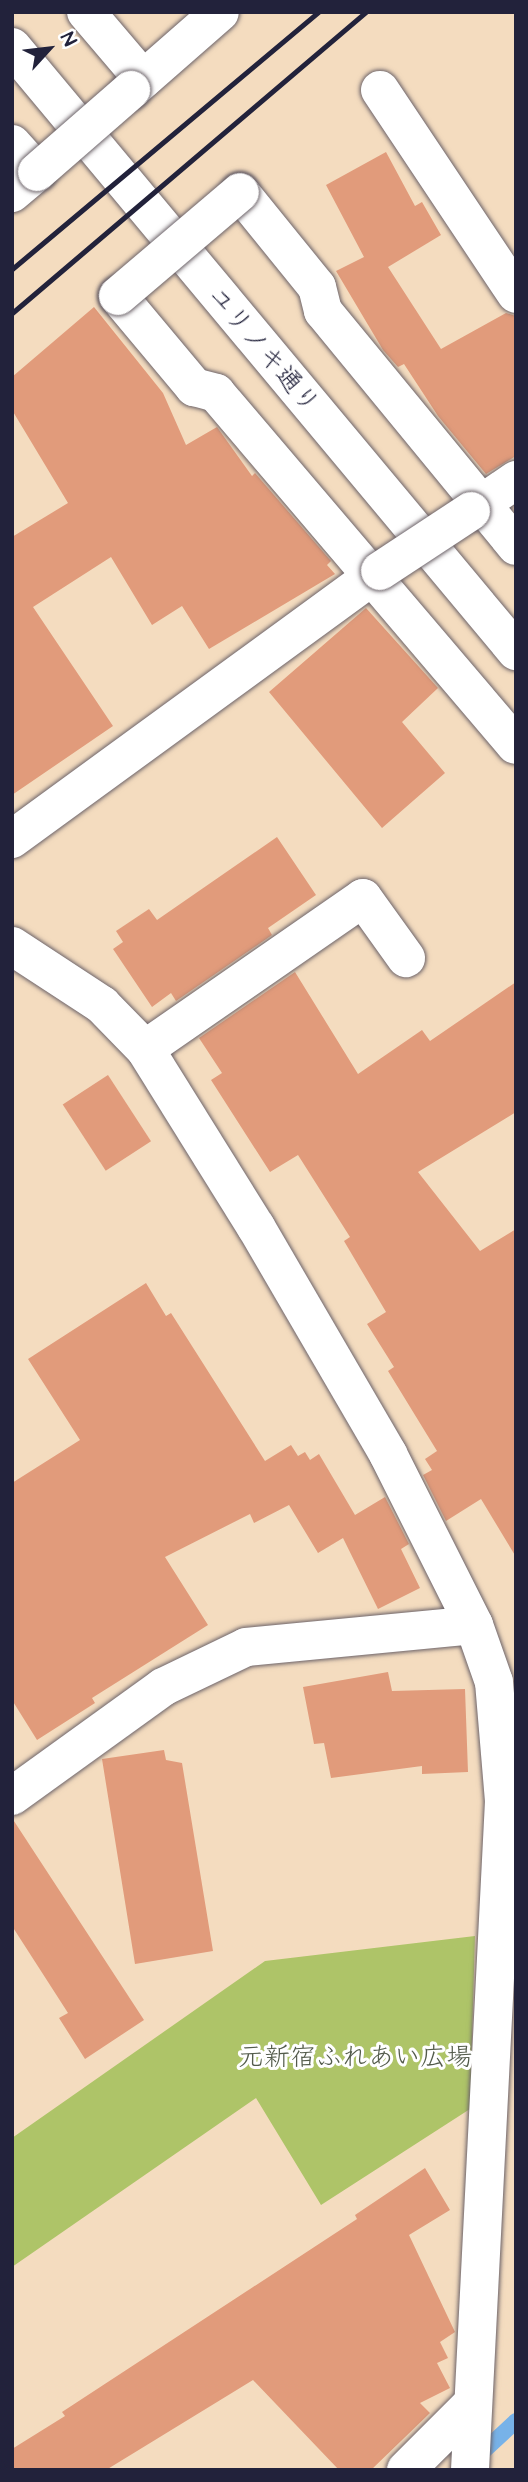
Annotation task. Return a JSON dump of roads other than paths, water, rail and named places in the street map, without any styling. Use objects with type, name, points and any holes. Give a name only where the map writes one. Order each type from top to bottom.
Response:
[{"type":"street","points":[[86,12],[137,85]]},
{"type":"street","points":[[12,144],[25,183],[220,12]]},
{"type":"street","name":"ユリノキ通り","points":[[12,47],[516,651]]},
{"type":"street","points":[[380,90],[516,294]]},
{"type":"street","points":[[516,546],[476,507],[323,311],[317,287],[240,192],[118,296],[194,387],[216,393],[375,575],[516,745]]},
{"type":"street","points":[[12,839],[375,575],[516,480]]},
{"type":"street","points":[[145,1049],[363,898],[406,958]]},
{"type":"street","points":[[12,946],[102,1006],[145,1049],[256,1227],[388,1454],[474,1625],[494,1682],[504,1801],[470,2470]]},
{"type":"street","points":[[12,1796],[163,1687],[246,1647],[474,1625]]},
{"type":"street","points":[[406,2470],[471,2415]]},
{"type":"waterway","points":[[475,2459],[516,2421]]},
{"type":"railway","points":[[12,269],[318,12]]},
{"type":"railway","points":[[12,313],[366,12]]},
{"type":"park label","name":"元新宿ふれあい広場","points":[[355,2058]]}]
